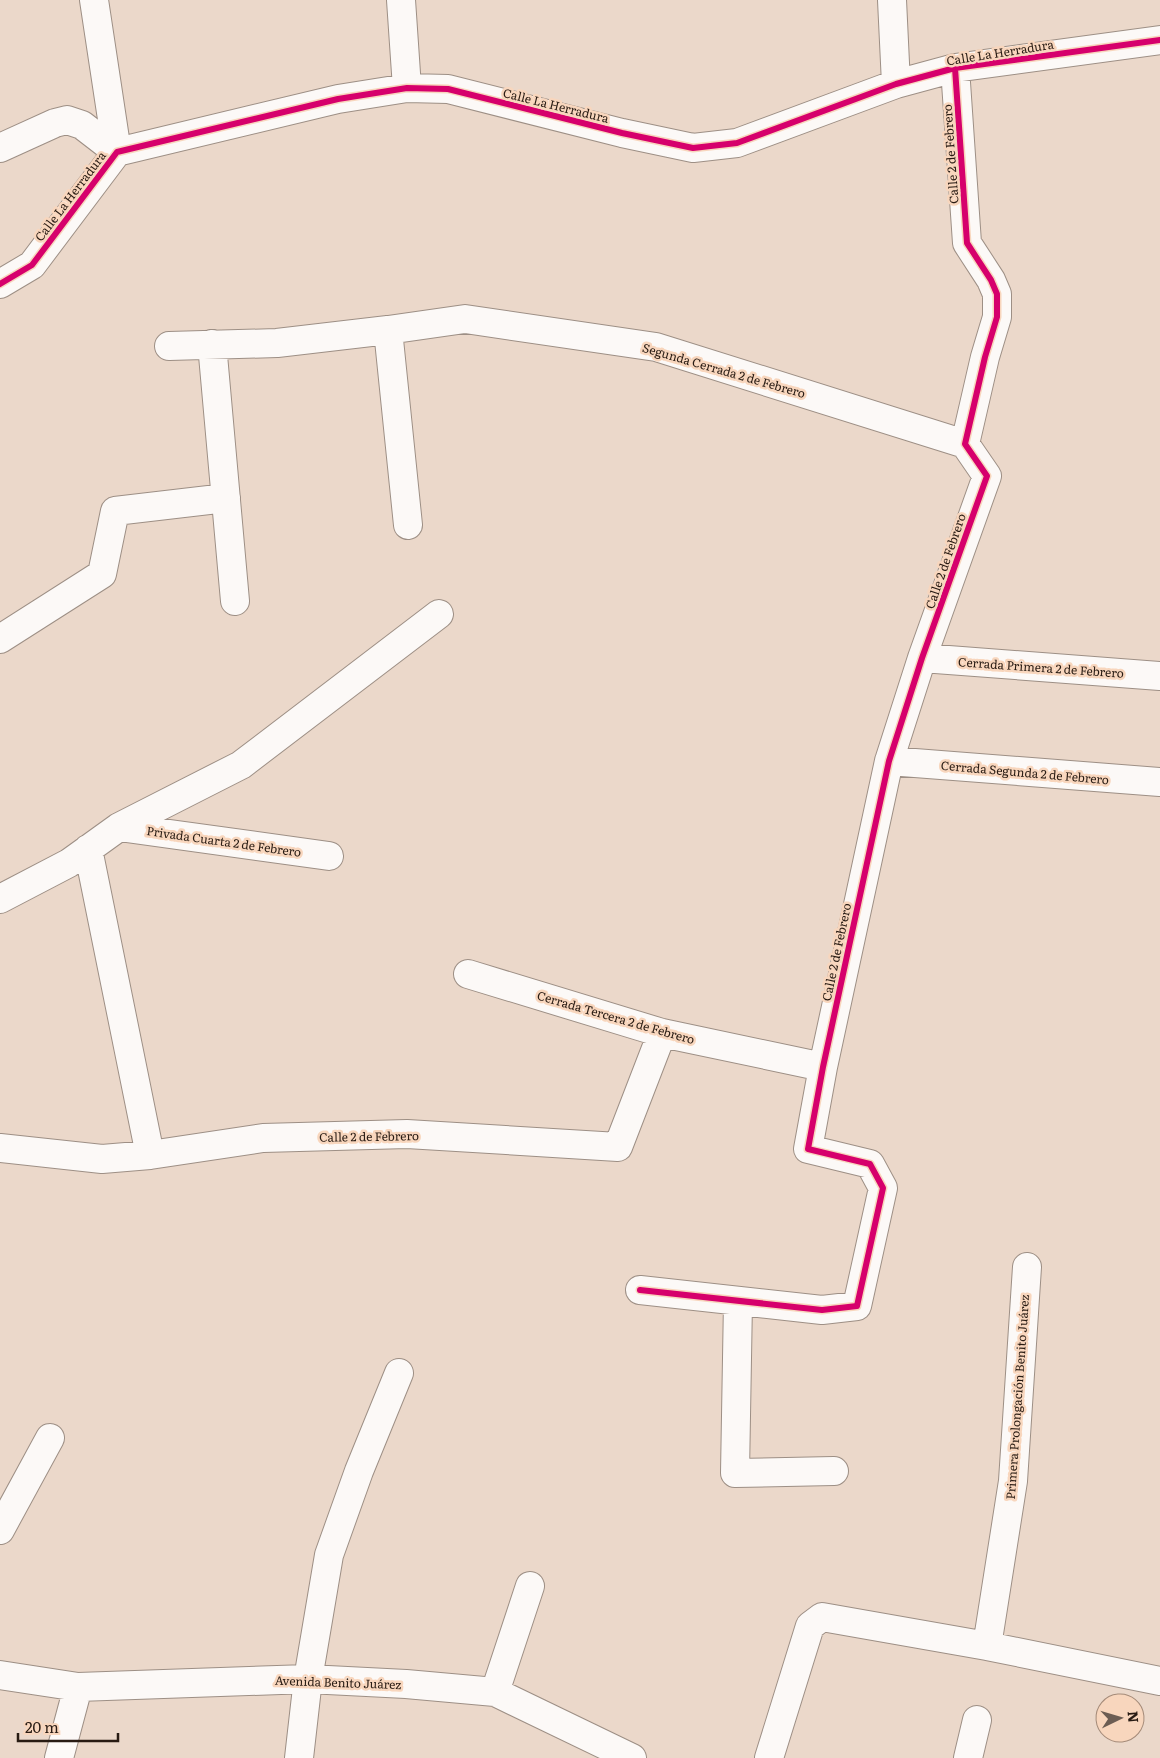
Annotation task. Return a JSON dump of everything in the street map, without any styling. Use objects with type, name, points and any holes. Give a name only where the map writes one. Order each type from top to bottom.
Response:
[{"type":"street","points":[[94,0],[117,152]]},
{"type":"street","points":[[401,0],[407,88]]},
{"type":"street","points":[[892,0],[896,84]]},
{"type":"street","name":"Calle La Herradura","points":[[0,284],[32,265],[117,152],[338,99],[407,88],[448,89],[622,133],[693,148],[737,143],[896,84],[955,68],[1160,40]]},
{"type":"street","name":"Calle 2 de Febrero","points":[[738,1301],[822,1310],[857,1306],[883,1188],[870,1164],[808,1149],[823,1067],[889,761],[922,658],[987,476],[966,444],[985,357],[997,317],[997,294],[991,280],[967,243],[955,68]]},
{"type":"street","points":[[0,148],[54,123],[67,120],[82,125],[117,152]]},
{"type":"street","name":"Segunda Cerrada 2 de Febrero","points":[[168,346],[277,343],[465,319],[656,347],[966,444]]},
{"type":"street","points":[[388,330],[408,525]]},
{"type":"street","points":[[212,344],[235,601]]},
{"type":"street","points":[[0,639],[102,574],[115,512],[226,498]]},
{"type":"street","points":[[0,899],[69,862],[119,827],[241,764],[439,614]]},
{"type":"street","name":"Cerrada Primera 2 de Febrero","points":[[922,658],[1160,676]]},
{"type":"street","name":"Cerrada Segunda 2 de Febrero","points":[[889,761],[1160,782]]},
{"type":"street","name":"Privada Cuarta 2 de Febrero","points":[[119,827],[329,856]]},
{"type":"street","points":[[88,849],[150,1155]]},
{"type":"street","name":"Cerrada Tercera 2 de Febrero","points":[[468,974],[662,1033],[823,1067]]},
{"type":"street","name":"Calle 2 de Febrero","points":[[0,1148],[102,1159],[150,1155],[263,1138],[406,1134],[618,1147],[662,1033]]},
{"type":"street","name":"Primera Prolongación Benito Juárez","points":[[987,1646],[1013,1481],[1027,1266]]},
{"type":"street","points":[[640,1290],[738,1301],[735,1473],[834,1472]]},
{"type":"street","points":[[299,1758],[308,1679],[329,1555],[359,1471],[399,1373]]},
{"type":"street","points":[[0,1530],[50,1438]]},
{"type":"street","points":[[495,1692],[530,1586]]},
{"type":"street","points":[[769,1758],[810,1626],[822,1617],[987,1646],[1160,1681]]},
{"type":"street","name":"Avenida Benito Juárez","points":[[0,1675],[78,1686],[308,1679],[406,1684],[495,1692],[632,1758]]},
{"type":"street","points":[[59,1758],[78,1686]]},
{"type":"street","points":[[968,1758],[977,1720]]},
{"type":"cycle path","points":[[0,284],[32,265],[117,152],[338,99],[407,88],[448,89],[622,133],[693,148],[737,143],[896,84],[955,68],[1160,40]]},
{"type":"cycle path","points":[[640,1290],[822,1310],[857,1306],[883,1188],[870,1164],[808,1149],[823,1067],[889,761],[922,658],[987,476],[965,444],[985,357],[997,317],[997,294],[991,280],[967,243],[955,68]]}]
